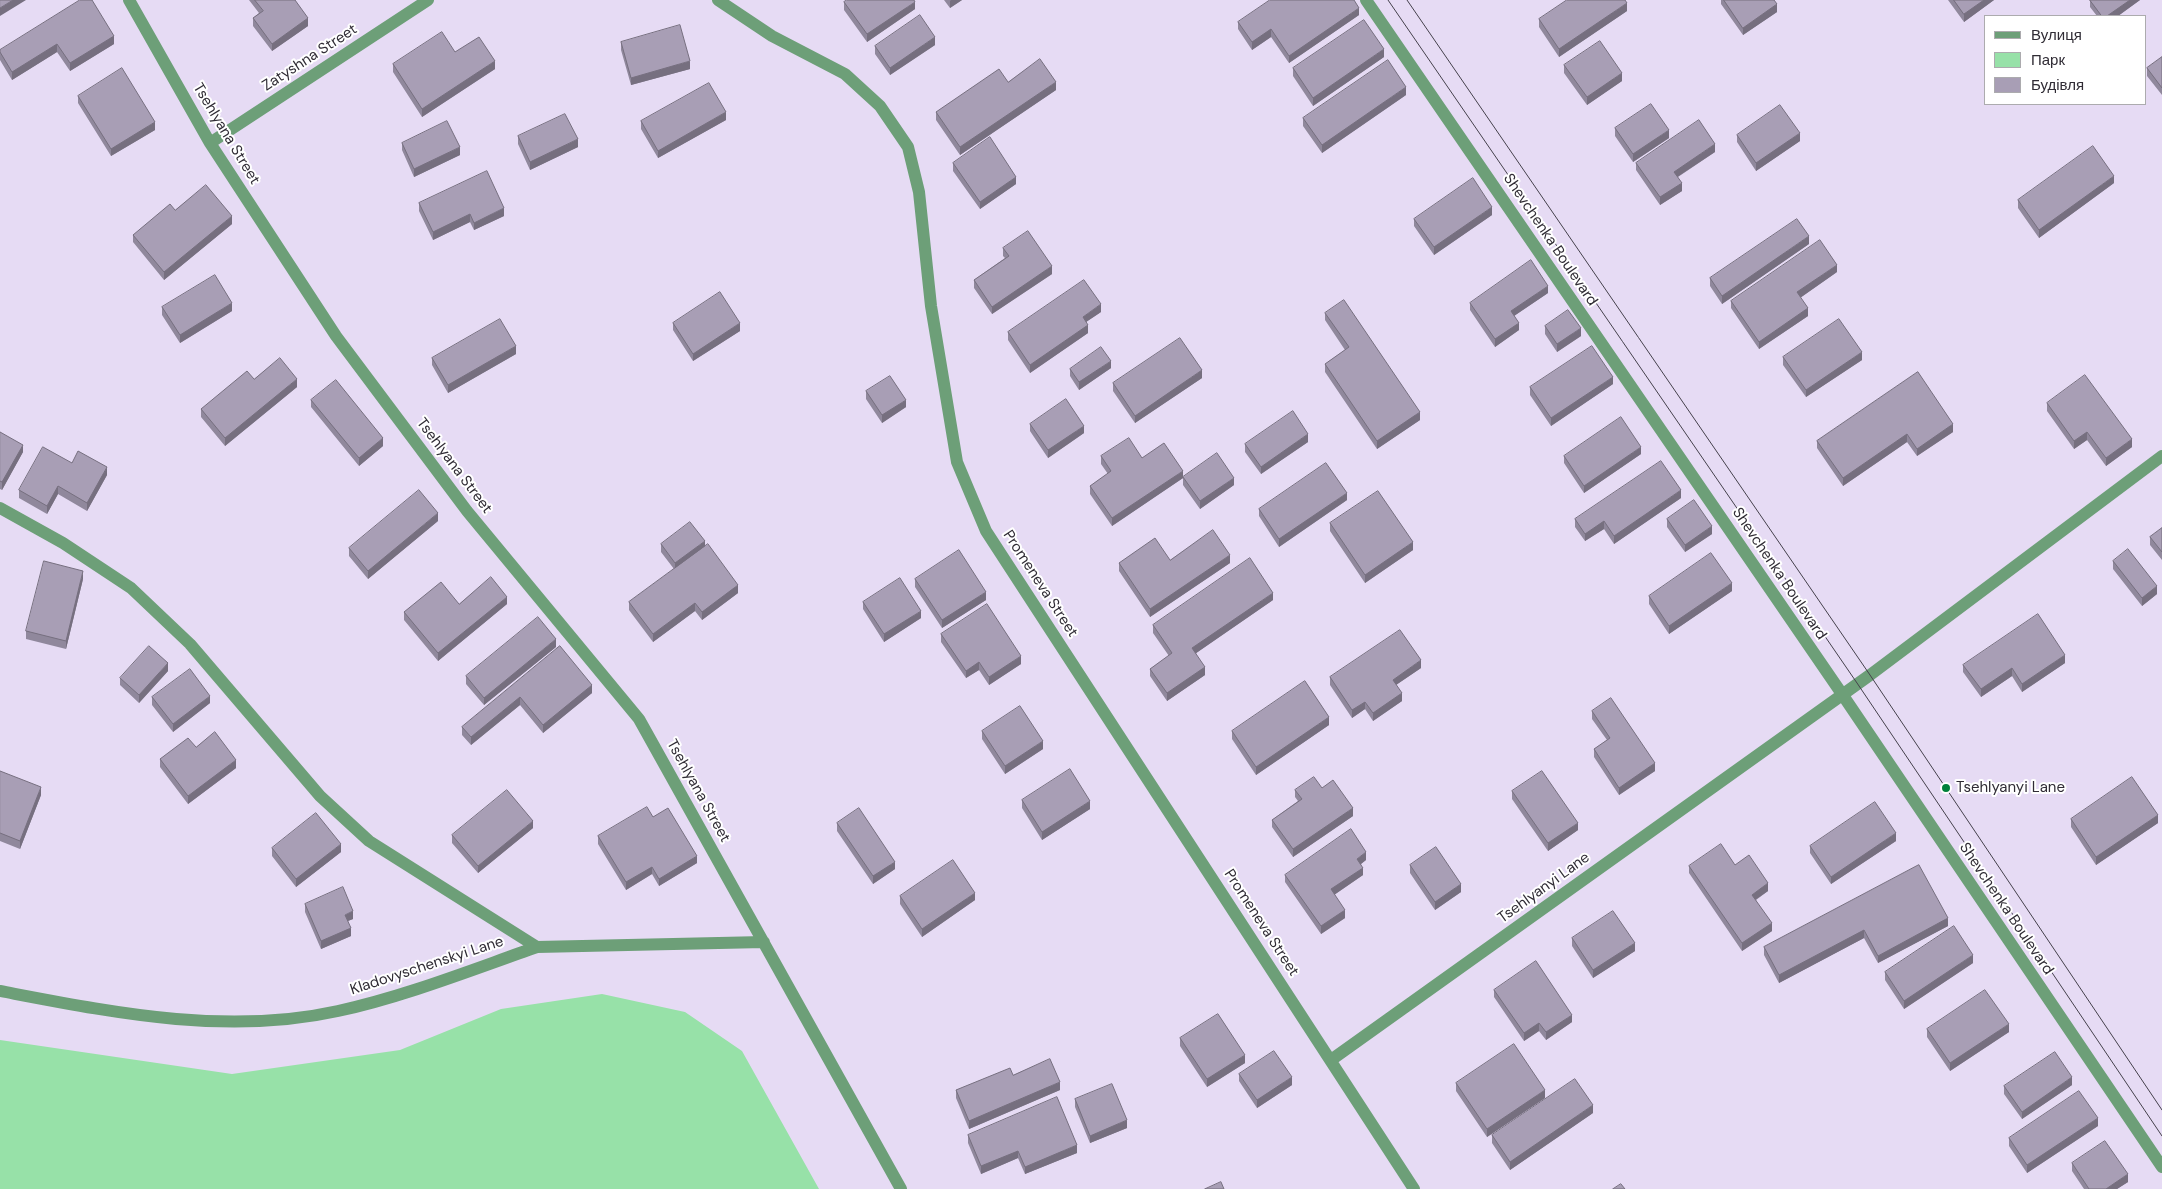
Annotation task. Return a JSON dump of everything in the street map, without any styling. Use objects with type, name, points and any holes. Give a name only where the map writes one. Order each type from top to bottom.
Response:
[{"type":"street","name":"Tsehlyana Street","points":[[129,0],[210,143],[336,336],[467,511],[639,719],[901,1189]]},
{"type":"street","name":"Zatyshna Street","points":[[210,143],[428,0]]},
{"type":"street","name":"Promeneva Street","points":[[718,0],[772,36],[845,74],[880,106],[908,147],[919,192],[931,306],[958,462],[986,531],[1414,1189]]},
{"type":"street","name":"Shevchenka Boulevard","points":[[1366,0],[1842,694],[2162,1167]]},
{"type":"street","name":"Tsehlyanyi Lane","points":[[1331,1060],[1842,694],[2162,456]]},
{"type":"street","points":[[0,508],[63,543],[131,588],[190,644],[320,796],[369,840],[537,947],[764,942]]},
{"type":"street","name":"Kladovyschenskyi Lane","points":[[0,991],[111,1012],[185,1020],[260,1022],[337,1011],[406,993],[537,947]]},
{"type":"green space","points":[[602,994],[685,1012],[742,1051],[819,1189],[0,1189],[0,1040],[232,1074],[400,1050],[501,1009]]},
{"type":"building","points":[[0,0],[13,0],[0,8]]},
{"type":"building","points":[[80,0],[92,0],[114,36],[70,63],[57,44],[12,72],[0,50]]},
{"type":"building","points":[[255,0],[295,0],[308,18],[272,44],[253,18],[263,11]]},
{"type":"building","points":[[847,0],[914,0],[915,2],[867,34],[844,2]]},
{"type":"building","points":[[1270,0],[1354,0],[1359,8],[1289,56],[1271,29],[1252,42],[1238,22]]},
{"type":"building","points":[[1567,0],[1625,0],[1627,3],[1559,49],[1539,19]]},
{"type":"building","points":[[1724,0],[1774,0],[1777,4],[1743,28]]},
{"type":"building","points":[[1954,0],[1984,0],[1964,14]]},
{"type":"building","points":[[2090,0],[2130,0],[2108,15],[2101,15]]},
{"type":"building","points":[[920,15],[935,37],[890,68],[875,46]]},
{"type":"building","points":[[1364,20],[1384,49],[1313,98],[1293,68]]},
{"type":"building","points":[[680,25],[690,61],[631,78],[621,42]]},
{"type":"building","points":[[442,32],[455,52],[479,37],[495,61],[422,109],[393,64]]},
{"type":"building","points":[[1600,41],[1622,73],[1587,97],[1564,65]]},
{"type":"building","points":[[2162,57],[2162,88],[2147,68]]},
{"type":"building","points":[[1040,59],[1056,82],[960,147],[936,112],[999,69],[1008,82]]},
{"type":"building","points":[[1388,60],[1406,87],[1322,145],[1303,118]]},
{"type":"building","points":[[122,68],[155,122],[111,149],[78,96]]},
{"type":"building","points":[[709,83],[726,112],[658,151],[641,121]]},
{"type":"building","points":[[1651,104],[1669,130],[1633,154],[1615,128]]},
{"type":"building","points":[[1780,105],[1800,133],[1756,163],[1737,135]]},
{"type":"building","points":[[565,114],[578,139],[530,162],[518,136]]},
{"type":"building","points":[[1699,120],[1715,144],[1674,172],[1682,183],[1660,197],[1636,163]]},
{"type":"building","points":[[447,121],[460,147],[414,169],[402,143]]},
{"type":"building","points":[[990,137],[1016,177],[980,202],[953,163]]},
{"type":"building","points":[[2093,146],[2114,176],[2039,230],[2018,200]]},
{"type":"building","points":[[487,171],[504,208],[474,223],[470,214],[433,232],[419,203]]},
{"type":"building","points":[[1473,178],[1492,207],[1434,247],[1414,219]]},
{"type":"building","points":[[206,185],[232,216],[164,272],[133,235],[170,204],[175,210]]},
{"type":"building","points":[[1797,219],[1809,236],[1722,296],[1710,278]]},
{"type":"building","points":[[1028,231],[1052,266],[992,307],[974,280],[1009,256],[1003,248]]},
{"type":"building","points":[[1820,240],[1837,265],[1797,292],[1808,308],[1759,342],[1731,301]]},
{"type":"building","points":[[1531,260],[1548,286],[1511,311],[1519,323],[1495,339],[1470,303]]},
{"type":"building","points":[[215,275],[232,303],[180,335],[162,307]]},
{"type":"building","points":[[1084,280],[1101,304],[1083,317],[1088,325],[1030,365],[1008,332]]},
{"type":"building","points":[[720,292],[740,323],[693,354],[673,323]]},
{"type":"building","points":[[1344,300],[1420,412],[1377,441],[1325,364],[1349,347],[1325,313]]},
{"type":"building","points":[[1568,310],[1581,328],[1557,344],[1545,326]]},
{"type":"building","points":[[500,319],[516,346],[448,385],[432,358]]},
{"type":"building","points":[[1839,319],[1862,352],[1806,390],[1783,357]]},
{"type":"building","points":[[1180,338],[1202,370],[1135,416],[1113,383]]},
{"type":"building","points":[[1592,346],[1613,377],[1551,418],[1530,387]]},
{"type":"building","points":[[1101,347],[1111,361],[1079,382],[1070,369]]},
{"type":"building","points":[[280,358],[297,379],[225,438],[201,409],[247,371],[254,379]]},
{"type":"building","points":[[1918,372],[1953,424],[1917,449],[1907,434],[1843,478],[1817,441]]},
{"type":"building","points":[[2085,375],[2132,439],[2106,458],[2087,432],[2074,441],[2047,403]]},
{"type":"building","points":[[890,376],[906,400],[882,415],[866,391]]},
{"type":"building","points":[[336,380],[383,438],[359,458],[311,400]]},
{"type":"building","points":[[1066,399],[1084,426],[1048,450],[1030,424]]},
{"type":"building","points":[[1293,411],[1308,434],[1261,467],[1245,444]]},
{"type":"building","points":[[1621,417],[1641,447],[1584,486],[1564,456]]},
{"type":"building","points":[[0,432],[23,445],[2,482],[0,481]]},
{"type":"building","points":[[1129,438],[1142,458],[1164,443],[1183,471],[1112,518],[1090,486],[1111,471],[1101,456]]},
{"type":"building","points":[[43,447],[72,463],[78,451],[107,467],[87,503],[58,486],[47,506],[19,490]]},
{"type":"building","points":[[1217,453],[1234,478],[1200,501],[1183,477]]},
{"type":"building","points":[[1661,461],[1681,490],[1614,536],[1604,521],[1585,534],[1575,519]]},
{"type":"building","points":[[1326,463],[1347,493],[1279,539],[1259,509]]},
{"type":"building","points":[[419,490],[438,513],[368,571],[349,548]]},
{"type":"building","points":[[1378,491],[1413,542],[1365,575],[1330,523]]},
{"type":"building","points":[[1694,500],[1712,526],[1685,545],[1667,519]]},
{"type":"building","points":[[690,522],[705,541],[675,563],[661,544]]},
{"type":"building","points":[[2162,528],[2162,552],[2150,537]]},
{"type":"building","points":[[1213,530],[1230,555],[1150,609],[1119,563],[1155,538],[1170,560]]},
{"type":"building","points":[[708,544],[738,585],[702,612],[695,603],[653,634],[629,602]]},
{"type":"building","points":[[2128,549],[2157,586],[2142,598],[2113,561]]},
{"type":"building","points":[[959,550],[986,592],[942,620],[915,579]]},
{"type":"building","points":[[1711,553],[1732,583],[1669,626],[1649,596]]},
{"type":"building","points":[[1250,558],[1273,593],[1192,648],[1205,667],[1167,693],[1150,669],[1172,653],[1153,625]]},
{"type":"building","points":[[44,561],[83,571],[66,641],[26,631]]},
{"type":"building","points":[[491,577],[507,597],[438,653],[404,612],[441,582],[459,604]]},
{"type":"building","points":[[900,578],[921,611],[884,634],[863,602]]},
{"type":"building","points":[[987,604],[1021,656],[989,677],[979,662],[966,671],[941,634]]},
{"type":"building","points":[[2038,614],[2065,655],[2022,684],[2012,668],[1981,689],[1963,665]]},
{"type":"building","points":[[538,617],[556,639],[484,698],[466,676]]},
{"type":"building","points":[[1400,630],[1421,660],[1393,680],[1402,693],[1373,713],[1365,702],[1352,710],[1330,677]]},
{"type":"building","points":[[149,646],[168,663],[139,695],[120,678]]},
{"type":"building","points":[[560,646],[592,685],[543,725],[520,697],[471,737],[462,727]]},
{"type":"building","points":[[190,669],[210,696],[173,724],[152,697]]},
{"type":"building","points":[[1305,681],[1329,717],[1256,767],[1232,731]]},
{"type":"building","points":[[1611,698],[1655,763],[1619,788],[1594,749],[1610,738],[1592,711]]},
{"type":"building","points":[[1020,706],[1043,741],[1005,766],[982,731]]},
{"type":"building","points":[[215,732],[236,760],[188,796],[160,759],[188,738],[196,747]]},
{"type":"building","points":[[1070,769],[1090,801],[1042,832],[1022,800]]},
{"type":"building","points":[[0,771],[41,787],[20,841],[0,833]]},
{"type":"building","points":[[1542,771],[1578,823],[1548,843],[1512,791]]},
{"type":"building","points":[[1314,777],[1322,788],[1333,780],[1353,808],[1293,849],[1272,820],[1302,799],[1295,790]]},
{"type":"building","points":[[2132,777],[2158,815],[2096,857],[2071,819]]},
{"type":"building","points":[[507,790],[533,821],[478,866],[452,835]]},
{"type":"building","points":[[1875,802],[1896,833],[1831,877],[1810,846]]},
{"type":"building","points":[[647,807],[653,817],[668,808],[697,856],[659,879],[652,867],[626,882],[598,836]]},
{"type":"building","points":[[859,808],[895,862],[873,876],[837,823]]},
{"type":"building","points":[[316,813],[341,844],[296,879],[272,848]]},
{"type":"building","points":[[1351,829],[1366,852],[1357,859],[1363,868],[1331,889],[1345,910],[1321,926],[1285,875]]},
{"type":"building","points":[[1721,844],[1735,865],[1749,855],[1768,883],[1752,895],[1772,923],[1742,943],[1689,866]]},
{"type":"building","points":[[1436,847],[1461,884],[1435,902],[1410,865]]},
{"type":"building","points":[[953,860],[975,893],[922,929],[900,896]]},
{"type":"building","points":[[1919,865],[1948,918],[1878,956],[1864,930],[1779,975],[1764,947]]},
{"type":"building","points":[[343,887],[353,911],[345,915],[351,928],[321,941],[305,904]]},
{"type":"building","points":[[1613,911],[1635,943],[1593,970],[1572,938]]},
{"type":"building","points":[[1954,926],[1973,955],[1904,1001],[1885,972]]},
{"type":"building","points":[[1536,961],[1572,1015],[1546,1032],[1539,1023],[1524,1033],[1494,990]]},
{"type":"building","points":[[1985,990],[2009,1024],[1950,1063],[1927,1029]]},
{"type":"building","points":[[1218,1014],[1245,1055],[1207,1079],[1180,1038]]},
{"type":"building","points":[[1514,1044],[1545,1090],[1487,1129],[1456,1083]]},
{"type":"building","points":[[1274,1051],[1292,1077],[1257,1100],[1239,1074]]},
{"type":"building","points":[[2055,1052],[2072,1077],[2022,1112],[2004,1086]]},
{"type":"building","points":[[1050,1059],[1060,1082],[969,1121],[956,1090],[1010,1068],[1013,1075]]},
{"type":"building","points":[[1575,1079],[1593,1105],[1510,1162],[1492,1135]]},
{"type":"building","points":[[1112,1084],[1127,1120],[1090,1136],[1075,1099]]},
{"type":"building","points":[[2079,1091],[2098,1118],[2027,1165],[2009,1138]]},
{"type":"building","points":[[1057,1097],[1077,1145],[1025,1167],[1018,1151],[981,1166],[968,1135]]},
{"type":"building","points":[[2105,1141],[2128,1174],[2106,1189],[2089,1189],[2072,1163]]},
{"type":"building","points":[[1221,1182],[1224,1189],[1205,1189]]},
{"type":"building","points":[[1621,1184],[1625,1189],[1613,1189]]},
{"type":"tram line","points":[[1388,0],[1857,683],[2162,1136]]},
{"type":"tram line","points":[[1407,0],[1870,675],[2162,1110]]},
{"type":"place","name":"Tsehlyanyi Lane","points":[[1946,788]]}]
